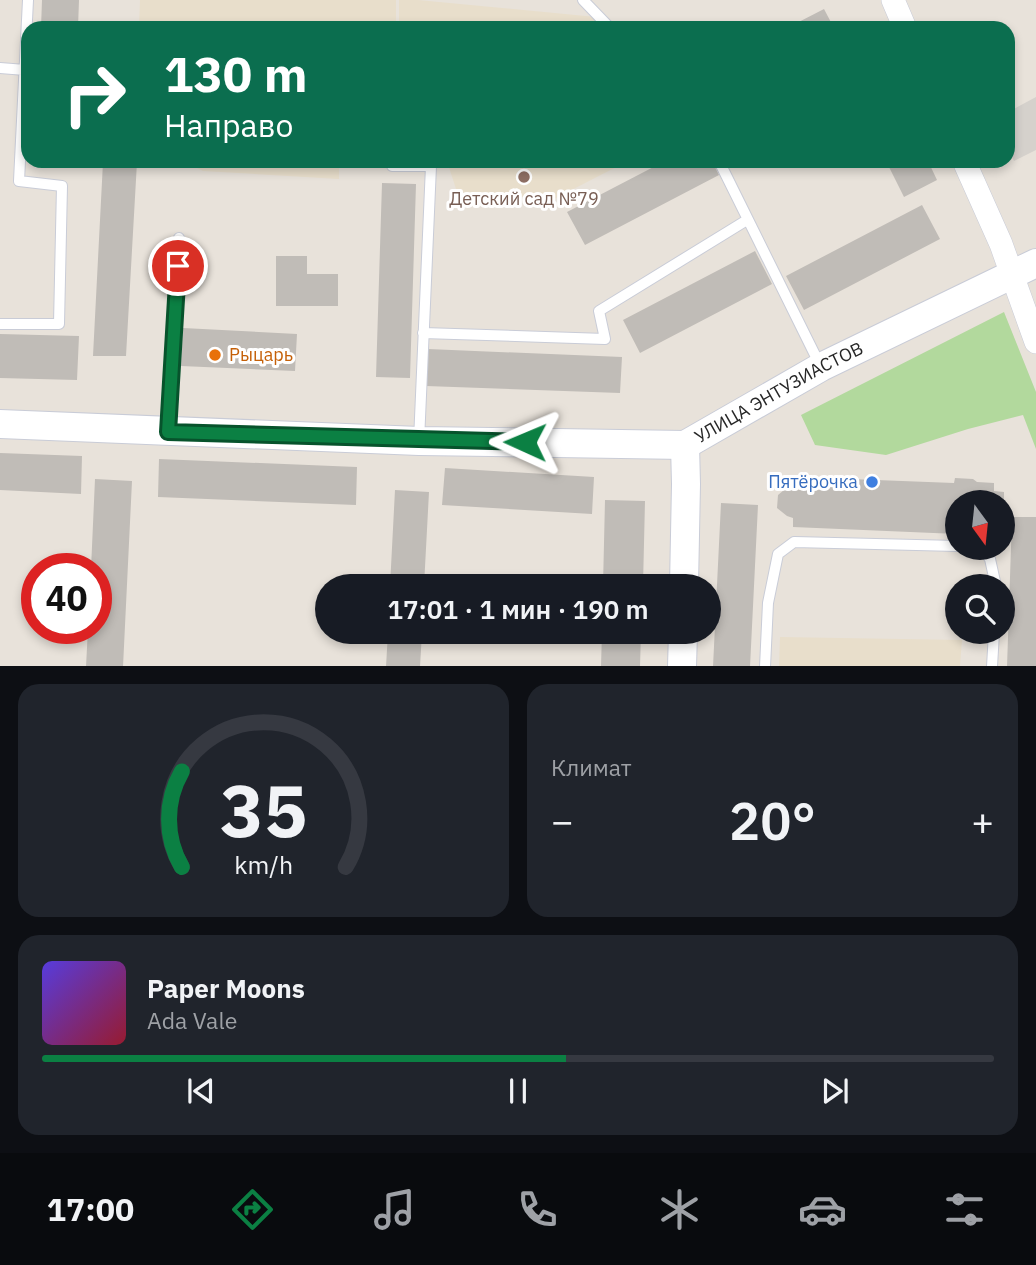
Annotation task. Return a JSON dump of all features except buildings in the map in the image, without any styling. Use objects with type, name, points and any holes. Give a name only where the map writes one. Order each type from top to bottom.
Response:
[{"type":"street","points":[[893,0],[902,21]]},
{"type":"street","points":[[968,168],[1024,269],[1036,342]]},
{"type":"street","name":"УЛИЦА ЭНТУЗИАСТОВ","points":[[0,424],[419,441],[685,444],[821,367],[1024,269]]},
{"type":"street","points":[[684,574],[685,444]]},
{"type":"street","points":[[682,666],[683,644]]},
{"type":"lane","points":[[27,21],[28,0]]},
{"type":"lane","points":[[583,0],[603,21]]},
{"type":"lane","points":[[0,68],[21,70]]},
{"type":"lane","points":[[0,324],[59,324],[62,186],[19,181],[21,137]]},
{"type":"lane","points":[[419,441],[431,168]]},
{"type":"lane","points":[[722,168],[821,367]]},
{"type":"lane","points":[[423,333],[605,339],[599,311],[747,219]]},
{"type":"lane","points":[[168,432],[179,238]]},
{"type":"lane","points":[[765,666],[768,603],[778,554],[794,542],[945,546]]},
{"type":"lane","points":[[992,666],[993,644]]},
{"type":"shaded area","points":[[140,0],[396,0],[396,21],[139,21]]},
{"type":"shaded area","points":[[399,0],[418,0],[596,17],[599,21],[399,21]]},
{"type":"shaded area","points":[[1036,97],[1036,150],[1015,160],[1015,108]]},
{"type":"shaded area","points":[[197,168],[339,168],[339,179],[203,171]]},
{"type":"shaded area","name":"Детский сад №79","points":[[449,168],[614,168],[554,199],[457,192]]},
{"type":"shaded area","points":[[780,637],[945,640],[945,644],[962,644],[960,666],[779,666]]},
{"type":"green space","points":[[1004,312],[1036,392],[1036,449],[1023,415],[886,455],[815,445],[801,415]]},
{"type":"place","name":"Детский сад №79","points":[[524,177]]},
{"type":"place","name":"Рыцарь","points":[[215,355]]},
{"type":"place","name":"Пятёрочка","points":[[872,482]]},
{"type":"route","points":[[178,266],[168,432],[525,442]]}]
